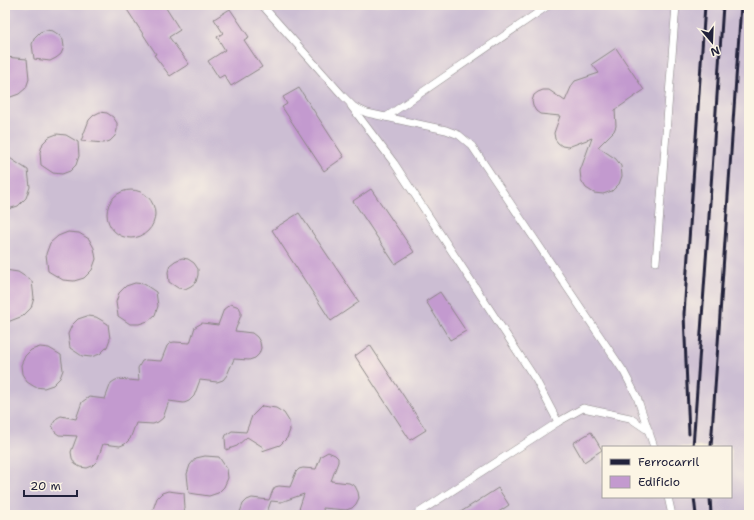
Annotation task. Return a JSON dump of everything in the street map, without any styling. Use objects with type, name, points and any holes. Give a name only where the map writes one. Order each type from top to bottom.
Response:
[{"type":"lane","points":[[262,5],[354,107],[367,113],[446,130],[458,135],[472,146],[624,372],[637,397],[654,446]]},
{"type":"lane","points":[[386,117],[549,5]]},
{"type":"lane","points":[[656,262],[676,5]]},
{"type":"lane","points":[[343,96],[394,163],[536,380],[558,422]]},
{"type":"lane","points":[[415,515],[558,422],[584,408],[630,418],[649,431]]},
{"type":"lane","points":[[668,498],[672,515]]},
{"type":"shaded area","points":[[5,5],[749,5],[749,515],[5,515]]},
{"type":"building","points":[[124,5],[164,5],[180,30],[169,37],[189,64],[170,76],[154,55],[156,54]]},
{"type":"building","points":[[230,9],[249,37],[244,40],[262,67],[231,86],[224,75],[219,78],[208,61],[225,50],[217,37],[223,33],[214,19]]},
{"type":"building","points":[[46,30],[53,31],[59,35],[63,40],[64,47],[61,54],[50,61],[34,59],[32,44],[35,37],[40,32]]},
{"type":"building","points":[[616,48],[644,90],[615,110],[616,126],[614,131],[598,147],[616,159],[621,166],[622,176],[619,184],[612,191],[603,194],[594,193],[586,188],[581,180],[580,171],[592,138],[568,147],[562,146],[555,139],[554,133],[560,116],[540,114],[536,111],[532,101],[534,95],[538,92],[549,90],[565,101],[575,81],[599,73],[592,64]]},
{"type":"building","points":[[5,57],[27,59],[29,79],[26,88],[19,94],[5,99]]},
{"type":"building","points":[[299,88],[344,157],[324,171],[282,107],[287,104],[283,97]]},
{"type":"building","points":[[100,112],[107,113],[113,117],[117,123],[115,136],[110,141],[104,143],[81,141],[89,120]]},
{"type":"building","points":[[57,134],[66,135],[78,142],[79,156],[76,165],[70,171],[62,174],[53,173],[41,165],[40,152],[43,143],[49,137]]},
{"type":"building","points":[[5,155],[28,170],[30,187],[26,198],[18,206],[5,210]]},
{"type":"building","points":[[371,189],[414,252],[395,264],[353,201]]},
{"type":"building","points":[[126,190],[136,190],[145,194],[151,200],[154,205],[154,223],[145,234],[136,238],[126,238],[117,234],[111,228],[107,219],[107,209],[111,200],[117,194]]},
{"type":"building","points":[[299,213],[359,302],[331,321],[272,230]]},
{"type":"building","points":[[68,232],[79,233],[89,239],[94,248],[96,259],[92,270],[84,278],[74,281],[63,280],[48,271],[46,254],[50,243],[58,236]]},
{"type":"building","points":[[182,258],[188,259],[194,263],[198,269],[196,282],[185,289],[178,288],[169,282],[168,272],[170,265]]},
{"type":"building","points":[[5,270],[18,272],[32,281],[34,298],[31,308],[23,316],[5,323]]},
{"type":"building","points":[[135,283],[144,284],[156,292],[158,306],[155,315],[148,321],[139,324],[130,324],[118,316],[116,302],[119,293],[126,286]]},
{"type":"building","points":[[440,292],[466,331],[450,340],[426,301]]},
{"type":"building","points":[[231,304],[239,307],[241,311],[235,331],[252,333],[257,337],[261,348],[259,354],[255,358],[249,360],[234,359],[227,375],[223,380],[217,382],[200,380],[194,396],[189,401],[184,403],[169,401],[163,418],[158,422],[153,424],[136,423],[130,439],[125,444],[120,446],[103,444],[97,461],[92,466],[87,468],[80,467],[75,464],[71,452],[77,436],[59,435],[55,432],[52,425],[57,418],[61,416],[76,419],[82,402],[89,397],[105,399],[111,383],[118,379],[139,381],[138,368],[142,361],[161,361],[167,346],[170,343],[190,343],[195,327],[202,323],[218,325],[224,309]]},
{"type":"building","points":[[87,316],[96,317],[108,324],[110,339],[107,347],[100,354],[91,357],[82,356],[70,348],[68,334],[72,325],[78,319]]},
{"type":"building","points":[[370,345],[426,430],[410,440],[355,356]]},
{"type":"building","points":[[40,347],[49,348],[61,355],[63,370],[60,378],[53,385],[44,388],[35,387],[27,382],[22,374],[21,365],[25,356],[31,350]]},
{"type":"building","points":[[262,406],[276,408],[284,413],[289,421],[290,430],[287,438],[280,445],[262,451],[263,447],[247,437],[237,446],[226,450],[226,435],[232,431],[246,432],[252,416]]},
{"type":"building","points":[[591,432],[602,450],[584,462],[573,443]]},
{"type":"building","points":[[328,452],[338,458],[331,481],[349,483],[355,486],[358,492],[359,498],[352,508],[346,510],[323,508],[324,515],[297,515],[304,494],[281,502],[271,501],[266,515],[239,515],[243,504],[247,500],[252,498],[269,500],[275,487],[290,487],[296,472],[299,469],[316,469],[321,456]]},
{"type":"building","points":[[205,456],[219,457],[227,469],[228,478],[224,487],[218,493],[209,496],[189,493],[187,474],[190,465],[196,458]]},
{"type":"building","points":[[498,488],[509,505],[494,515],[456,515]]},
{"type":"building","points":[[168,491],[184,493],[185,508],[183,515],[151,515],[157,498],[162,493]]},
{"type":"railway","points":[[689,434],[684,314],[705,5]]},
{"type":"railway","points":[[693,446],[723,5]]},
{"type":"railway","points":[[711,446],[741,5]]},
{"type":"railway","points":[[694,498],[696,515]]},
{"type":"railway","points":[[710,498],[711,515]]}]
